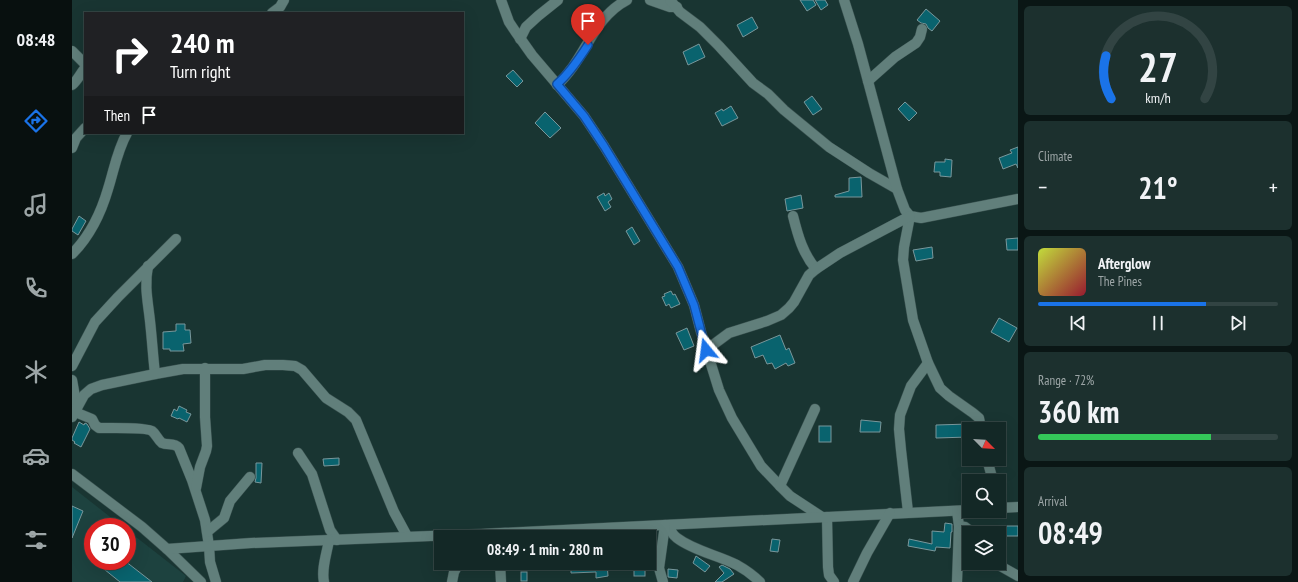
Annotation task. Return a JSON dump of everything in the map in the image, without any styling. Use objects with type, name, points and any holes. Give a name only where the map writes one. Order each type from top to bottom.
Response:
[{"type":"street","points":[[274,12],[280,8],[284,0]]},
{"type":"street","points":[[501,0],[509,22],[520,39],[584,116],[678,267],[694,305],[706,350],[720,390],[732,418],[761,466],[780,486],[806,507],[825,517]]},
{"type":"street","points":[[520,39],[526,28],[558,0]]},
{"type":"street","points":[[557,84],[562,80],[579,58],[601,21],[611,11],[627,0]]},
{"type":"street","points":[[650,0],[670,7],[674,4],[680,12],[700,27],[720,46],[753,83],[768,94],[784,110],[818,138],[850,161],[897,189]]},
{"type":"street","points":[[844,0],[858,44],[897,189],[905,210],[910,216]]},
{"type":"street","points":[[868,81],[895,57],[916,44],[922,29]]},
{"type":"street","points":[[72,51],[84,63]]},
{"type":"street","points":[[72,85],[78,80],[84,69]]},
{"type":"street","points":[[72,148],[76,138],[84,129]]},
{"type":"street","points":[[72,254],[79,248],[98,216],[108,190],[117,155],[127,134]]},
{"type":"street","points":[[706,350],[729,333],[781,314],[794,302],[809,275],[816,269],[847,249],[910,216],[921,218],[1018,199]]},
{"type":"street","points":[[793,216],[802,246],[809,260],[816,269]]},
{"type":"street","points":[[910,216],[903,260],[913,320],[928,363],[940,388],[973,413],[978,418],[979,422]]},
{"type":"street","points":[[72,366],[95,322],[176,239]]},
{"type":"street","points":[[148,266],[145,284],[154,374]]},
{"type":"street","points":[[908,512],[900,450],[900,415],[911,386],[928,363]]},
{"type":"street","points":[[74,412],[84,395],[91,389],[102,385],[154,374],[183,369],[243,369],[265,365],[283,364],[295,366],[302,370],[326,398],[348,412],[356,420],[394,512],[407,536]]},
{"type":"street","points":[[196,492],[200,467],[207,446],[205,417],[205,368]]},
{"type":"street","points":[[72,380],[74,412]]},
{"type":"street","points":[[780,486],[815,409]]},
{"type":"street","points":[[74,412],[92,419],[97,427],[149,429],[156,434],[161,442],[177,445],[181,450],[196,492],[207,532],[210,562],[216,582]]},
{"type":"street","points":[[298,452],[312,474],[333,540],[324,565],[324,582]]},
{"type":"street","points":[[72,474],[120,510],[167,549],[201,582]]},
{"type":"street","points":[[207,532],[224,518],[230,501],[250,477]]},
{"type":"street","points":[[1006,508],[1018,507]]},
{"type":"street","points":[[957,511],[959,526],[957,582]]},
{"type":"street","points":[[584,530],[908,512],[962,511]]},
{"type":"street","points":[[853,582],[867,553],[890,513]]},
{"type":"street","points":[[825,517],[828,567],[832,581]]},
{"type":"street","points":[[663,582],[659,568],[667,525]]},
{"type":"street","points":[[667,525],[677,538],[689,545],[737,565],[750,572],[760,582]]},
{"type":"street","points":[[167,549],[434,536]]},
{"type":"street","points":[[1006,569],[1018,576]]},
{"type":"street","points":[[452,582],[455,570]]},
{"type":"street","points":[[500,570],[501,582]]},
{"type":"shaded area","points":[[72,487],[112,518],[84,518],[84,570],[136,570],[136,537],[186,576],[183,582],[72,582]]},
{"type":"building","points":[[800,0],[813,0],[816,5],[807,11]]},
{"type":"building","points":[[815,0],[825,0],[828,5],[821,10]]},
{"type":"building","points":[[926,9],[940,21],[932,31],[926,24],[917,20]]},
{"type":"building","points":[[752,17],[758,28],[743,37],[737,25]]},
{"type":"building","points":[[699,44],[705,57],[688,65],[683,52]]},
{"type":"building","points":[[513,70],[523,81],[517,87],[506,76]]},
{"type":"building","points":[[812,96],[822,109],[813,115],[804,102]]},
{"type":"building","points":[[905,102],[917,113],[909,121],[898,109]]},
{"type":"building","points":[[731,106],[738,118],[722,126],[715,113],[722,109],[723,111]]},
{"type":"building","points":[[545,112],[561,128],[550,138],[535,123]]},
{"type":"building","points":[[1018,147],[1018,168],[1016,164],[1003,169],[999,158],[1012,153],[1010,150]]},
{"type":"building","points":[[945,159],[952,160],[951,177],[940,176],[940,172],[934,172],[935,162],[945,162]]},
{"type":"building","points":[[861,177],[862,197],[835,197],[835,195],[849,191],[849,178]]},
{"type":"building","points":[[604,193],[605,196],[609,193],[612,199],[608,202],[611,207],[605,211],[597,197]]},
{"type":"building","points":[[801,195],[803,208],[787,211],[785,199]]},
{"type":"building","points":[[79,216],[86,221],[78,235],[72,231],[72,229]]},
{"type":"building","points":[[632,227],[640,241],[634,245],[626,231]]},
{"type":"building","points":[[1018,238],[1018,250],[1007,250],[1006,239]]},
{"type":"building","points":[[932,247],[933,258],[916,261],[913,250]]},
{"type":"building","points":[[671,291],[673,295],[675,294],[680,304],[671,308],[669,304],[666,306],[662,297],[665,296],[664,294]]},
{"type":"building","points":[[999,318],[1017,328],[1009,342],[991,332]]},
{"type":"building","points":[[176,324],[185,324],[185,330],[190,330],[191,343],[183,344],[184,351],[170,351],[170,349],[163,349],[163,332],[176,331]]},
{"type":"building","points":[[687,328],[694,346],[684,350],[676,333]]},
{"type":"building","points":[[780,335],[786,350],[789,348],[795,363],[788,366],[786,363],[775,369],[772,363],[767,364],[763,355],[755,358],[751,347]]},
{"type":"building","points":[[179,406],[191,414],[187,422],[171,416],[174,409],[177,411]]},
{"type":"building","points":[[861,420],[881,422],[880,432],[860,432]]},
{"type":"building","points":[[79,422],[84,425],[85,423],[87,424],[90,429],[81,447],[72,440]]},
{"type":"building","points":[[962,424],[962,437],[936,438],[936,425]]},
{"type":"building","points":[[819,426],[831,426],[831,442],[819,442]]},
{"type":"building","points":[[339,458],[339,465],[324,466],[323,459]]},
{"type":"building","points":[[256,463],[262,463],[261,483],[255,482]]},
{"type":"building","points":[[72,506],[83,511],[72,538]]},
{"type":"building","points":[[945,523],[952,524],[950,548],[936,547],[935,551],[908,546],[909,539],[932,544],[932,531],[944,532]]},
{"type":"building","points":[[1006,526],[1018,526],[1018,536],[1006,536]]},
{"type":"building","points":[[772,539],[780,540],[778,552],[770,551]]},
{"type":"building","points":[[696,556],[710,566],[705,572],[693,563]]},
{"type":"building","points":[[722,565],[730,569],[734,574],[722,582],[715,582],[724,573],[719,567]]},
{"type":"building","points":[[668,569],[678,570],[677,578],[668,577]]},
{"type":"building","points":[[105,570],[136,570],[152,582],[120,582]]},
{"type":"building","points":[[571,570],[608,570],[608,576],[596,578],[596,572],[571,573]]},
{"type":"building","points":[[634,570],[645,570],[645,576],[634,576]]},
{"type":"building","points":[[521,572],[527,572],[527,581],[521,581]]},
{"type":"route","points":[[588,45],[562,80],[557,84],[584,116],[604,146],[678,267],[694,305],[706,350]]}]
